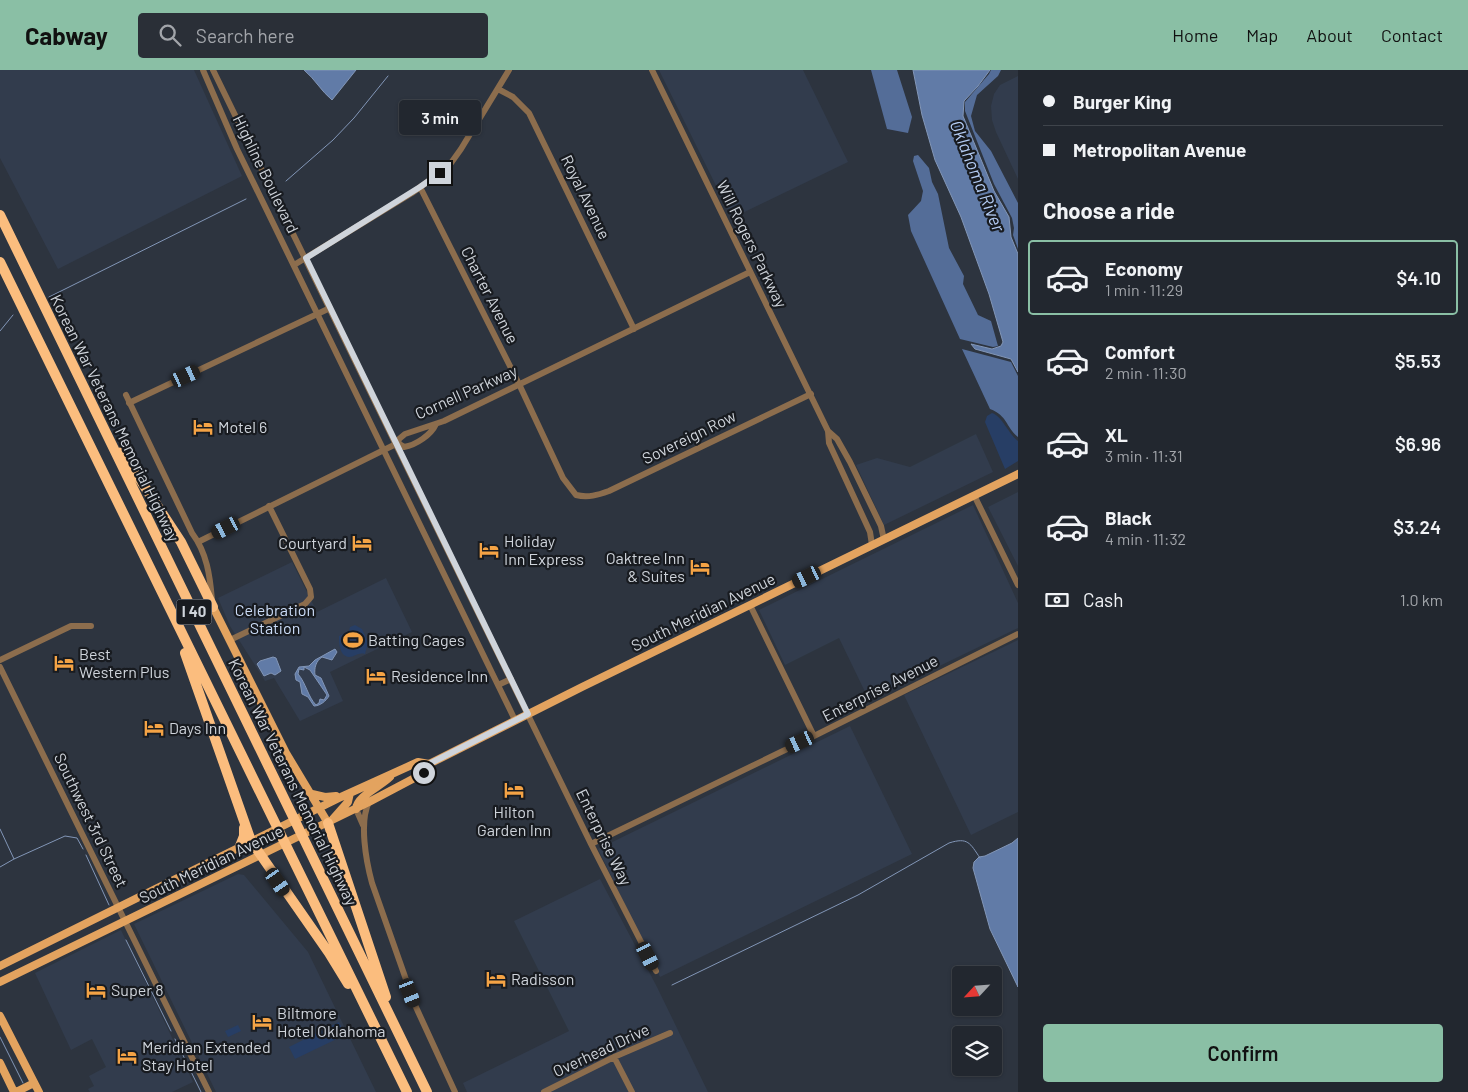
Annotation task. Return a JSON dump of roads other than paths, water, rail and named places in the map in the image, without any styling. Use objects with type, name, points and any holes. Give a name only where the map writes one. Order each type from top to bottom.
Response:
[{"type":"highway","name":"Korean War Veterans Memorial Highway","points":[[0,215],[427,1092]]},
{"type":"highway","name":"Korean War Veterans Memorial Highway","points":[[0,262],[407,1092]]},
{"type":"highway","points":[[99,418],[181,542],[213,607]]},
{"type":"highway","points":[[170,609],[251,841],[329,953],[376,1028]]},
{"type":"highway","points":[[330,822],[396,1029]]},
{"type":"highway","points":[[240,846],[244,836],[244,825]]},
{"type":"main road","name":"South Meridian Avenue","points":[[0,982],[330,822],[424,773],[429,764],[515,720],[1018,474]]},
{"type":"main road","points":[[213,607],[286,753],[330,822],[348,802],[350,792]]},
{"type":"main road","name":"South Meridian Avenue","points":[[0,966],[341,796],[418,762],[429,764]]},
{"type":"main road","points":[[356,808],[360,799],[384,783],[393,774]]},
{"type":"main road","points":[[312,794],[325,798],[341,796]]},
{"type":"main road","points":[[181,876],[190,890]]},
{"type":"main road","points":[[0,1016],[39,1092]]},
{"type":"main road","points":[[0,1063],[15,1092],[34,1083]]},
{"type":"street","name":"Highline Boulevard","points":[[203,70],[237,149],[515,720]]},
{"type":"street","name":"Highline Boulevard","points":[[213,70],[528,714]]},
{"type":"street","points":[[294,266],[420,187],[451,163],[509,70]]},
{"type":"street","name":"Will Rogers Parkway","points":[[652,70],[811,394],[828,431],[829,443],[870,532],[872,546]]},
{"type":"street","name":"Royal Avenue","points":[[498,89],[513,97],[529,113],[634,329]]},
{"type":"street","name":"Charter Avenue","points":[[420,187],[519,384],[563,478],[576,495]]},
{"type":"street","name":"Cornell Parkway","points":[[198,542],[397,443],[399,438],[405,434],[436,424],[750,272]]},
{"type":"street","points":[[129,403],[330,308]]},
{"type":"street","name":"Sovereign Row","points":[[576,495],[585,497],[609,491],[811,394]]},
{"type":"street","points":[[126,395],[198,542],[207,564],[213,607]]},
{"type":"street","points":[[397,443],[404,447],[410,446],[432,432],[436,424]]},
{"type":"street","name":"Will Rogers Parkway","points":[[828,431],[837,439],[854,469],[882,526],[884,540]]},
{"type":"street","points":[[843,475],[854,469]]},
{"type":"street","points":[[851,493],[862,488]]},
{"type":"street","points":[[974,495],[1018,585]]},
{"type":"street","points":[[230,640],[305,604],[311,598],[310,589],[269,506]]},
{"type":"street","points":[[750,605],[814,736]]},
{"type":"street","points":[[0,660],[71,626],[91,626]]},
{"type":"street","name":"Enterprise Avenue","points":[[591,844],[814,736],[1018,634]]},
{"type":"street","name":"Southwest 3rd Street","points":[[0,668],[209,1092]]},
{"type":"street","points":[[498,685],[511,678]]},
{"type":"street","name":"Enterprise Way","points":[[528,714],[591,844],[656,971]]},
{"type":"street","points":[[363,825],[365,810],[369,802]]},
{"type":"street","points":[[356,808],[363,825],[370,875],[390,939],[418,1012],[455,1092]]},
{"type":"street","name":"Overhead Drive","points":[[544,1092],[614,1057],[670,1033]]},
{"type":"street","points":[[614,1057],[632,1092]]},
{"type":"water","points":[[304,70],[356,70],[332,100]]},
{"type":"water","name":"Oklahoma River","points":[[913,70],[990,70],[964,101],[963,116],[994,191],[1009,217],[1011,237],[1018,254],[1018,372],[1011,359],[975,349],[971,344],[992,349],[1001,346],[1003,342],[989,294],[961,217],[935,160],[922,115]]},
{"type":"water","points":[[335,649],[337,652],[332,660],[322,657],[316,665],[315,675],[321,678],[329,696],[323,703],[314,706],[308,697],[302,694],[300,682],[296,680],[295,674],[299,667],[309,666],[315,660]],"holes":[[[304,667],[310,670],[327,695],[324,700],[320,699],[316,705],[298,674],[299,669],[304,670]]]},
{"type":"water","points":[[273,657],[276,658],[281,671],[275,675],[271,673],[264,676],[257,664],[260,661]]},
{"type":"water","points":[[1018,838],[1018,987],[990,929],[973,868],[974,862],[979,857],[1012,843]]},
{"type":"waterway","points":[[286,181],[333,140],[354,118],[388,76]]},
{"type":"waterway","points":[[49,297],[246,199]]},
{"type":"waterway","points":[[0,331],[13,315]]},
{"type":"waterway","points":[[0,829],[14,859],[65,836],[77,838],[83,849]]},
{"type":"waterway","points":[[672,985],[858,895],[949,843],[965,841],[974,848],[980,858]]},
{"type":"waterway","points":[[86,855],[109,905]]},
{"type":"waterway","points":[[0,867],[14,859]]},
{"type":"waterway","points":[[126,940],[171,1031]]},
{"type":"waterway","points":[[0,1037],[23,1083]]},
{"type":"waterway","points":[[175,1039],[201,1092]]},
{"type":"place","name":"Motel 6","points":[[203,427]]},
{"type":"place","name":"Courtyard","points":[[362,543]]},
{"type":"place","name":"Holiday Inn Express","points":[[489,550]]},
{"type":"place","name":"Oaktree Inn & Suites","points":[[700,567]]},
{"type":"place","name":"Batting Cages","points":[[353,640]]},
{"type":"place","name":"Best Western Plus","points":[[64,663]]},
{"type":"place","name":"Residence Inn","points":[[376,676]]},
{"type":"place","name":"Days Inn","points":[[154,728]]},
{"type":"place","name":"Hilton Garden Inn","points":[[514,790]]},
{"type":"place","name":"Radisson","points":[[496,979]]},
{"type":"place","name":"Super 8","points":[[96,990]]},
{"type":"place","name":"Biltmore Hotel Oklahoma","points":[[262,1022]]},
{"type":"place","name":"Meridian Extended Stay Hotel","points":[[127,1056]]},
{"type":"park label","name":"Celebration Station","points":[[275,619]]}]
